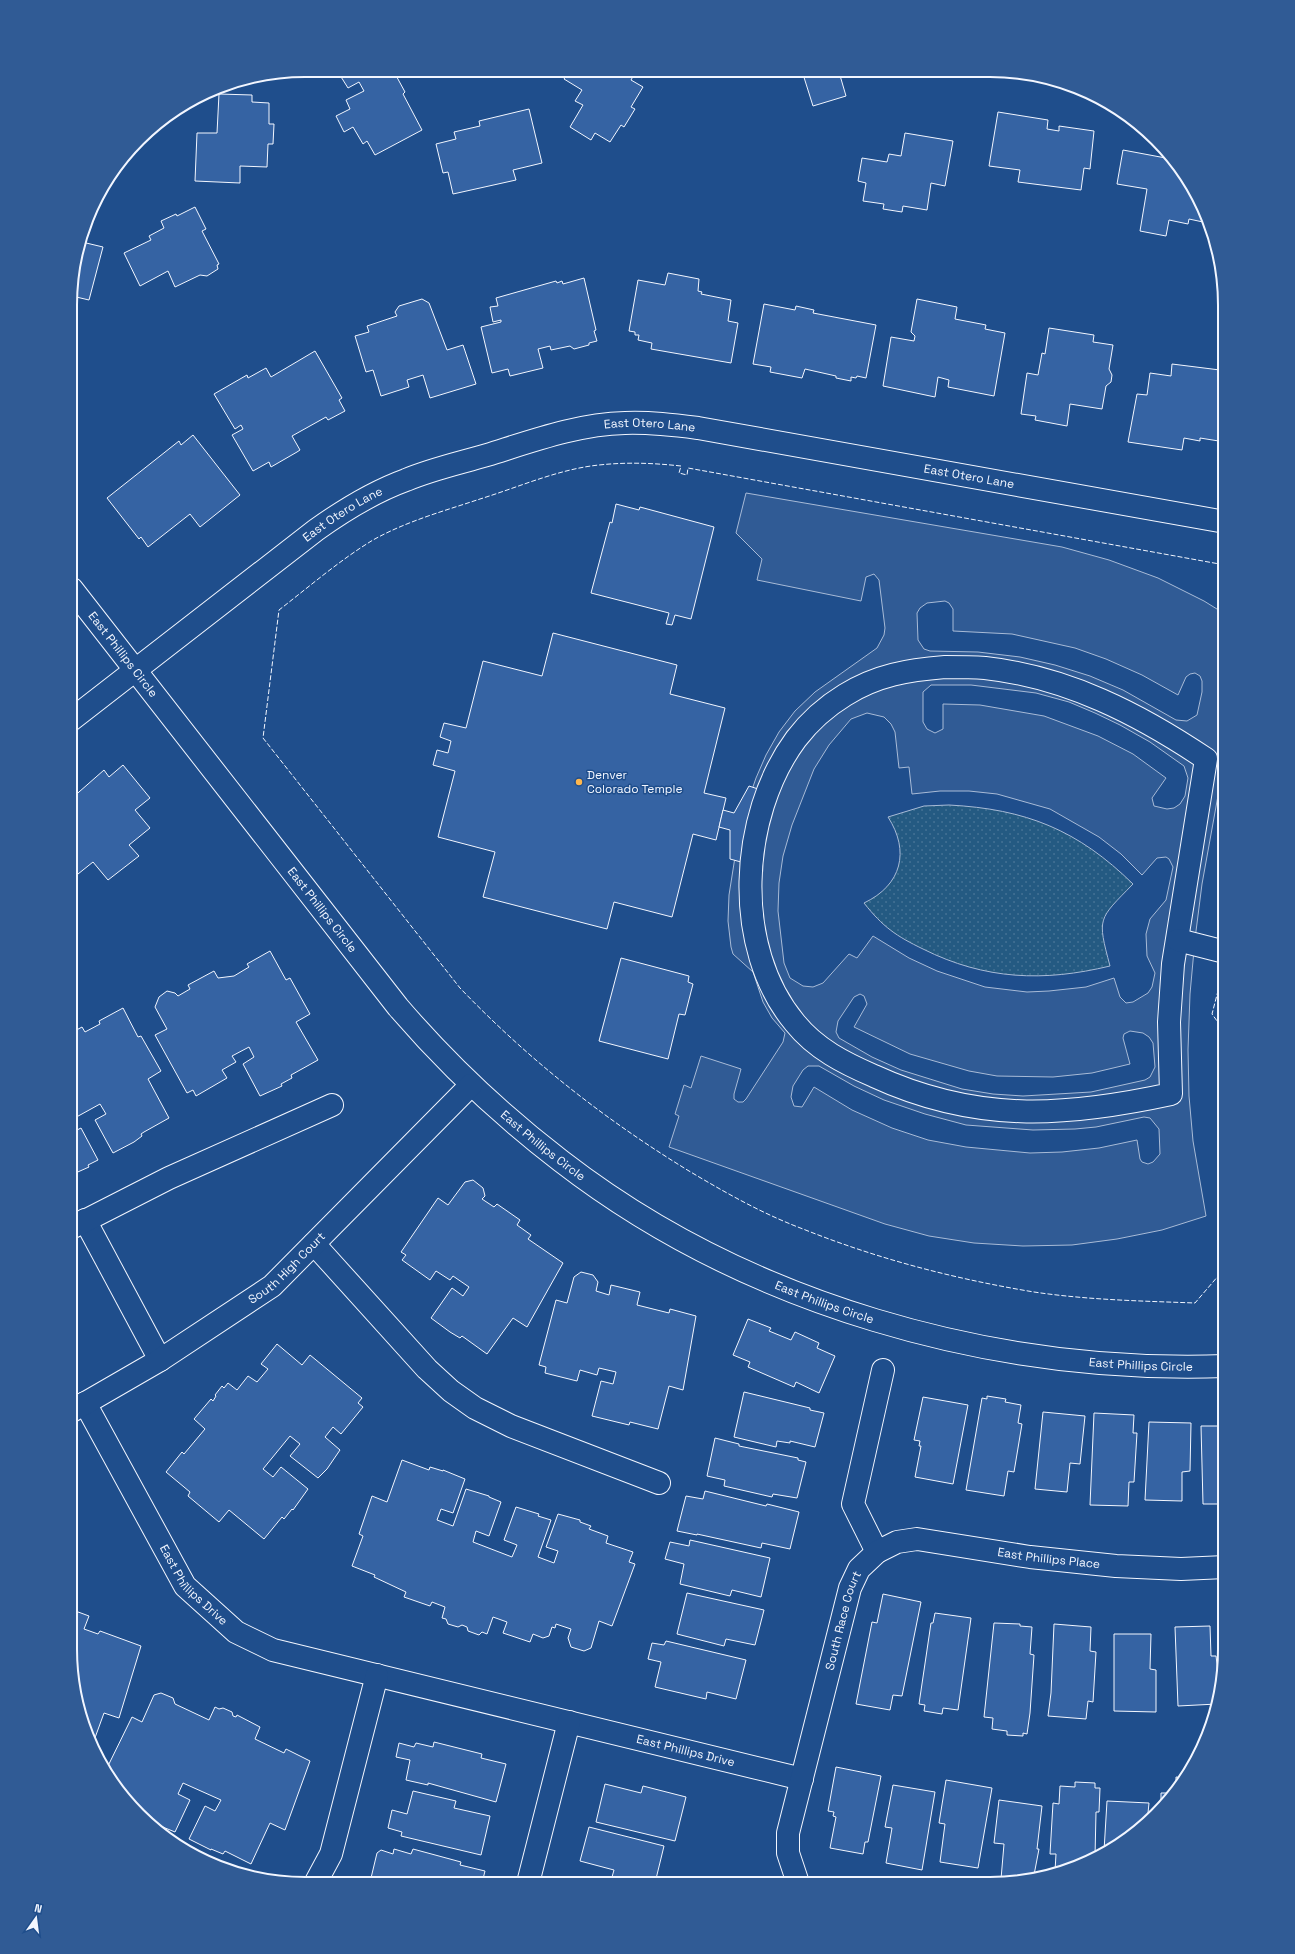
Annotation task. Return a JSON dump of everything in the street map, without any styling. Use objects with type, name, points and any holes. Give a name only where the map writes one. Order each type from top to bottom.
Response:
[{"type":"street","name":"East Otero Lane","points":[[77,715],[316,530],[345,510],[375,493],[406,479],[559,433],[592,426],[625,423],[662,423],[698,428],[1218,521]]},
{"type":"street","name":"East Phillips Circle","points":[[77,595],[398,1007],[433,1048],[471,1085],[533,1139],[611,1197],[709,1254],[760,1278],[813,1300],[872,1319],[933,1335],[1060,1359],[1126,1365],[1193,1368],[1218,1366]]},
{"type":"street","points":[[945,667],[984,668],[1048,680],[1089,694],[1128,712],[1168,734],[1206,759],[1178,940],[1173,964],[1169,1022],[1171,1094],[1094,1108],[1024,1112],[962,1106],[927,1097],[893,1085],[836,1058],[822,1049],[795,1024],[781,1005],[769,983],[761,961],[754,929],[750,897],[751,865],[756,833],[764,802],[778,769],[796,739],[827,708],[846,694],[865,684],[908,670],[945,667]]},
{"type":"street","points":[[1178,940],[1218,950]]},
{"type":"street","name":"South High Court","points":[[78,1407],[160,1360],[272,1286],[471,1085]]},
{"type":"street","points":[[160,1360],[78,1224],[169,1178],[332,1105]]},
{"type":"street","points":[[314,1244],[427,1369],[451,1391],[475,1408],[511,1426],[659,1483]]},
{"type":"street","points":[[877,1552],[853,1504],[883,1370]]},
{"type":"street","name":"East Phillips Drive","points":[[78,1407],[185,1586],[236,1632],[273,1650],[802,1779]]},
{"type":"street","name":"East Phillips Place","points":[[877,1552],[898,1542],[917,1539],[1030,1558],[1108,1565],[1181,1569],[1218,1567]]},
{"type":"street","name":"South Race Court","points":[[796,1877],[788,1853],[788,1834],[850,1588],[859,1569],[877,1552]]},
{"type":"street","points":[[319,1877],[331,1854],[377,1675]]},
{"type":"street","points":[[530,1877],[569,1722]]},
{"type":"shaded area","points":[[746,493],[1062,547],[1109,560],[1158,578],[1218,610],[1218,796],[1202,884],[1195,939],[1190,994],[1188,1050],[1189,1096],[1193,1141],[1206,1216],[1162,1230],[1117,1239],[1072,1245],[1023,1246],[974,1243],[929,1236],[885,1224],[669,1147],[679,1116],[675,1114],[684,1085],[691,1088],[701,1056],[741,1069],[734,1099],[738,1102],[743,1102],[783,1042],[785,1033],[772,1018],[763,1002],[753,972],[733,954],[731,947],[728,921],[729,895],[738,838],[746,807],[756,778],[766,755],[779,732],[795,711],[815,692],[877,648],[884,635],[885,628],[879,580],[874,574],[866,577],[861,601],[757,580],[762,559],[736,533]],"holes":[[[945,601],[949,603],[953,609],[953,631],[1012,634],[1075,648],[1106,659],[1142,675],[1178,695],[1186,677],[1195,673],[1200,676],[1202,681],[1202,692],[1197,715],[1187,721],[1176,720],[1123,690],[1090,676],[1055,665],[1020,657],[978,652],[930,651],[924,649],[918,640],[917,613],[920,608],[927,603]],[[931,685],[971,685],[1036,693],[1069,702],[1095,713],[1150,742],[1184,766],[1188,778],[1185,796],[1180,804],[1174,808],[1167,809],[1154,806],[1152,798],[1166,778],[1133,754],[1098,736],[1044,716],[980,705],[943,704],[943,729],[935,733],[927,729],[923,722],[923,692]],[[867,713],[884,717],[891,724],[895,732],[899,768],[909,767],[912,794],[940,791],[969,791],[997,794],[1050,809],[1099,837],[1121,854],[1142,875],[1157,858],[1166,857],[1169,859],[1173,867],[1166,900],[1150,919],[1146,934],[1147,956],[1155,973],[1152,987],[1148,993],[1133,1002],[1126,1003],[1120,997],[1114,978],[1086,987],[1049,991],[1027,992],[985,987],[937,971],[909,958],[873,936],[857,958],[849,954],[823,983],[813,987],[803,986],[790,978],[784,963],[778,911],[779,883],[783,856],[792,825],[814,769],[829,745],[851,719]],[[860,994],[864,996],[867,1004],[854,1027],[910,1054],[969,1071],[997,1076],[1053,1077],[1092,1073],[1130,1064],[1123,1038],[1124,1034],[1130,1031],[1143,1033],[1149,1037],[1153,1043],[1155,1067],[1150,1077],[1145,1080],[1091,1092],[1023,1096],[993,1094],[962,1089],[901,1070],[872,1057],[839,1038],[836,1032],[838,1021],[854,997]],[[808,1066],[819,1066],[854,1086],[884,1100],[925,1114],[966,1125],[1033,1130],[1075,1129],[1096,1127],[1144,1117],[1150,1118],[1159,1129],[1160,1154],[1153,1162],[1148,1164],[1142,1162],[1140,1159],[1137,1140],[1099,1148],[1062,1152],[1030,1153],[966,1147],[928,1140],[892,1128],[852,1110],[814,1087],[802,1107],[794,1106],[791,1097],[793,1086],[803,1070]]]},
{"type":"shaded area","points":[[949,805],[1002,811],[1049,826],[1071,836],[1092,849],[1133,884],[1113,905],[1104,920],[1102,928],[1103,938],[1110,966],[1086,971],[1038,976],[992,972],[969,967],[923,949],[897,935],[877,918],[864,903],[877,896],[887,887],[894,877],[900,854],[899,842],[888,817],[924,806]]},
{"type":"building","points":[[341,77],[397,77],[405,92],[403,94],[422,130],[375,155],[367,141],[363,144],[353,127],[344,132],[336,116],[350,109],[346,100],[364,91],[359,82],[348,88]]},
{"type":"building","points":[[565,77],[633,77],[631,80],[643,87],[631,107],[635,109],[624,127],[621,125],[610,142],[595,133],[591,140],[570,127],[583,105],[575,101],[582,90],[564,79]]},
{"type":"building","points":[[804,77],[840,77],[846,96],[813,106]]},
{"type":"building","points":[[219,94],[252,95],[252,102],[269,103],[269,124],[274,124],[273,144],[268,144],[267,167],[240,166],[240,183],[195,181],[197,133],[217,133]]},
{"type":"building","points":[[529,109],[542,163],[513,170],[516,180],[453,194],[448,172],[443,173],[436,144],[456,139],[454,132],[480,126],[479,121]]},
{"type":"building","points":[[998,112],[1048,120],[1047,129],[1059,131],[1059,126],[1094,131],[1090,169],[1084,168],[1081,190],[1018,182],[1020,170],[989,166]]},
{"type":"building","points":[[905,133],[953,141],[945,186],[931,183],[927,210],[903,206],[902,212],[883,209],[884,204],[863,201],[866,183],[858,181],[862,158],[887,162],[889,154],[901,156]]},
{"type":"building","points":[[1123,150],[1163,158],[1180,178],[1202,222],[1189,219],[1188,224],[1169,220],[1166,236],[1140,231],[1147,189],[1117,184]]},
{"type":"building","points":[[195,207],[206,229],[202,231],[219,264],[217,265],[218,269],[207,276],[200,275],[175,287],[168,271],[140,286],[124,253],[151,240],[149,236],[164,228],[161,221],[176,214],[177,216]]},
{"type":"building","points":[[86,243],[103,247],[89,300],[77,297],[81,261]]},
{"type":"building","points":[[668,273],[699,279],[698,291],[702,292],[701,294],[731,300],[728,321],[738,323],[731,363],[651,349],[652,343],[638,340],[639,335],[635,335],[635,332],[629,331],[638,280],[665,285]]},
{"type":"building","points":[[584,278],[596,330],[594,331],[597,341],[574,349],[570,346],[551,350],[550,346],[538,349],[543,368],[510,376],[508,369],[492,373],[481,327],[501,322],[501,320],[493,322],[490,307],[498,306],[496,298],[556,281],[557,283],[562,281],[563,284]]},
{"type":"building","points":[[422,299],[429,303],[447,350],[463,345],[476,384],[430,398],[423,375],[407,380],[409,387],[381,396],[373,370],[366,372],[355,336],[369,332],[367,326],[397,316],[395,312],[399,306]]},
{"type":"building","points":[[917,299],[957,307],[955,319],[986,325],[985,329],[1005,333],[994,396],[948,387],[949,380],[938,377],[935,397],[883,386],[891,337],[914,341],[915,336],[911,332]]},
{"type":"building","points":[[764,304],[795,310],[796,306],[814,310],[813,313],[876,325],[866,378],[857,376],[856,378],[851,377],[851,381],[805,369],[802,378],[770,372],[771,367],[753,364]]},
{"type":"building","points":[[1049,328],[1094,335],[1093,342],[1113,345],[1109,369],[1112,375],[1111,382],[1106,386],[1102,409],[1070,404],[1067,426],[1035,420],[1036,416],[1021,414],[1027,373],[1038,375],[1042,353],[1045,354]]},
{"type":"building","points":[[315,351],[342,398],[339,400],[345,411],[328,420],[326,417],[292,436],[300,450],[297,452],[271,467],[269,462],[253,471],[232,435],[243,429],[241,425],[235,429],[214,394],[247,375],[248,378],[266,368],[271,377]]},
{"type":"building","points":[[1172,364],[1218,370],[1218,441],[1200,438],[1200,441],[1184,438],[1182,450],[1128,442],[1137,394],[1147,395],[1150,373],[1171,376]]},
{"type":"building","points":[[193,435],[240,495],[200,527],[190,514],[148,547],[141,537],[139,539],[107,498],[179,441],[181,445]]},
{"type":"building","points":[[616,504],[639,510],[640,507],[714,527],[691,619],[675,615],[672,625],[666,624],[669,613],[591,593],[610,522],[612,523]]},
{"type":"building","name":"Denver Colorado Temple","points":[[553,633],[677,665],[670,694],[725,708],[704,793],[726,798],[716,840],[693,834],[672,917],[614,902],[607,929],[483,897],[495,852],[438,837],[455,771],[433,765],[437,750],[448,753],[451,741],[440,737],[444,723],[466,728],[483,661],[542,676]]},
{"type":"building","points":[[123,765],[150,798],[135,810],[150,828],[129,845],[139,856],[108,880],[93,862],[78,874],[77,873],[77,794],[104,770],[109,777]]},
{"type":"building","points":[[749,786],[761,790],[743,842],[741,862],[730,859],[730,830],[719,827],[723,810],[734,813]]},
{"type":"building","points":[[270,951],[286,980],[290,978],[310,1014],[296,1022],[318,1060],[291,1075],[292,1078],[281,1084],[282,1086],[260,1096],[243,1064],[254,1057],[249,1047],[232,1056],[236,1062],[222,1070],[227,1078],[196,1096],[193,1090],[187,1093],[155,1035],[167,1029],[155,1007],[159,997],[167,991],[175,993],[178,996],[190,989],[188,985],[214,971],[218,978],[234,976],[249,967],[247,964]]},
{"type":"building","points":[[621,958],[689,976],[688,982],[693,984],[685,1015],[679,1014],[668,1059],[599,1041]]},
{"type":"building","points":[[123,1008],[138,1037],[141,1036],[161,1071],[148,1079],[169,1118],[141,1134],[142,1136],[134,1142],[113,1153],[95,1120],[106,1114],[100,1104],[77,1117],[77,1030],[82,1027],[85,1032],[100,1024],[99,1021]]},
{"type":"building","points":[[81,1128],[98,1160],[88,1165],[89,1167],[77,1172],[77,1130]]},
{"type":"building","points":[[473,1180],[483,1188],[485,1196],[482,1199],[494,1207],[497,1204],[520,1220],[517,1225],[531,1235],[528,1239],[563,1263],[527,1327],[513,1318],[487,1354],[462,1336],[460,1338],[431,1318],[452,1288],[463,1296],[469,1287],[453,1276],[450,1280],[436,1271],[430,1280],[402,1260],[406,1255],[401,1252],[438,1198],[448,1205],[465,1182]]},
{"type":"building","points":[[581,1272],[593,1275],[598,1282],[596,1291],[609,1295],[611,1285],[640,1292],[637,1305],[669,1313],[670,1309],[696,1316],[683,1390],[669,1386],[658,1429],[630,1422],[629,1425],[592,1416],[601,1381],[613,1384],[616,1372],[599,1368],[597,1375],[580,1370],[577,1381],[545,1373],[546,1367],[539,1365],[556,1300],[567,1303],[574,1277]]},
{"type":"building","points":[[748,1319],[771,1328],[769,1331],[791,1340],[795,1332],[819,1343],[817,1348],[835,1356],[819,1393],[796,1382],[794,1387],[748,1367],[750,1362],[733,1355]]},
{"type":"building","points":[[277,1344],[302,1365],[310,1355],[362,1398],[358,1403],[363,1407],[341,1434],[333,1427],[325,1437],[340,1450],[327,1469],[318,1478],[290,1456],[300,1444],[290,1436],[263,1469],[273,1477],[281,1467],[308,1489],[293,1510],[292,1509],[284,1519],[282,1517],[264,1539],[229,1510],[219,1522],[188,1496],[190,1492],[166,1472],[182,1452],[184,1454],[205,1429],[194,1419],[211,1399],[213,1401],[216,1396],[215,1395],[222,1386],[224,1388],[228,1383],[237,1390],[248,1376],[257,1382],[268,1369],[261,1364]]},
{"type":"building","points":[[744,1392],[810,1408],[810,1410],[824,1413],[815,1447],[790,1441],[790,1443],[777,1441],[776,1447],[734,1437]]},
{"type":"building","points":[[987,1396],[1006,1399],[1005,1402],[1021,1405],[1018,1423],[1022,1424],[1014,1472],[1008,1471],[1004,1496],[966,1490],[982,1398],[987,1399]]},
{"type":"building","points":[[923,1397],[968,1405],[953,1484],[915,1477],[921,1446],[919,1446],[920,1441],[914,1440]]},
{"type":"building","points":[[1043,1412],[1085,1416],[1080,1464],[1070,1463],[1067,1492],[1035,1489]]},
{"type":"building","points":[[1094,1413],[1134,1415],[1133,1433],[1137,1433],[1134,1482],[1129,1482],[1128,1506],[1090,1505]]},
{"type":"building","points":[[1149,1422],[1191,1423],[1190,1471],[1182,1472],[1182,1501],[1145,1500]]},
{"type":"building","points":[[1201,1426],[1218,1426],[1218,1504],[1203,1504]]},
{"type":"building","points":[[715,1438],[739,1444],[739,1446],[798,1458],[798,1460],[806,1462],[797,1498],[773,1494],[772,1497],[724,1486],[725,1480],[707,1476]]},
{"type":"building","points":[[402,1460],[429,1470],[430,1467],[443,1470],[465,1479],[453,1513],[441,1509],[437,1520],[453,1526],[466,1489],[489,1496],[501,1502],[489,1536],[476,1531],[473,1542],[512,1557],[517,1545],[504,1540],[516,1507],[539,1514],[538,1516],[551,1520],[538,1557],[554,1563],[558,1551],[546,1547],[558,1514],[580,1520],[580,1522],[591,1526],[589,1529],[608,1536],[606,1543],[633,1552],[629,1562],[635,1564],[612,1626],[599,1621],[591,1648],[584,1651],[571,1647],[568,1638],[571,1629],[556,1624],[555,1628],[552,1627],[549,1636],[543,1638],[533,1634],[530,1642],[503,1633],[507,1622],[493,1617],[487,1634],[482,1632],[479,1635],[468,1631],[467,1627],[462,1625],[458,1627],[448,1624],[446,1619],[442,1618],[445,1607],[432,1602],[430,1606],[404,1597],[406,1592],[374,1577],[375,1575],[352,1566],[363,1536],[359,1534],[372,1496],[387,1502]]},
{"type":"building","points":[[705,1491],[766,1506],[767,1504],[799,1512],[790,1549],[762,1543],[761,1548],[677,1531],[686,1496],[703,1499]]},
{"type":"building","points":[[690,1540],[770,1558],[761,1597],[732,1590],[730,1596],[680,1584],[684,1564],[665,1559],[670,1542],[689,1546]]},
{"type":"building","points":[[687,1593],[764,1610],[755,1645],[726,1639],[724,1646],[677,1634]]},
{"type":"building","points":[[883,1594],[921,1602],[902,1696],[893,1695],[890,1710],[856,1704],[872,1622],[877,1623]]},
{"type":"building","points":[[77,1612],[89,1616],[84,1629],[98,1634],[100,1631],[141,1646],[119,1718],[104,1713],[95,1738],[85,1708],[79,1679],[77,1664]]},
{"type":"building","points":[[935,1613],[971,1618],[958,1710],[943,1708],[942,1714],[924,1711],[925,1705],[919,1704],[931,1623],[933,1623]]},
{"type":"building","points":[[994,1623],[1020,1624],[1020,1626],[1032,1627],[1030,1654],[1034,1655],[1030,1713],[1027,1734],[1023,1733],[1023,1736],[1007,1735],[1007,1731],[992,1729],[993,1718],[984,1717]]},
{"type":"building","points":[[1054,1624],[1091,1627],[1090,1651],[1096,1652],[1093,1702],[1088,1701],[1086,1719],[1048,1716],[1051,1693]]},
{"type":"building","points":[[1210,1626],[1211,1656],[1216,1656],[1217,1670],[1211,1704],[1178,1706],[1175,1627]]},
{"type":"building","points":[[1114,1634],[1151,1634],[1150,1669],[1156,1670],[1156,1712],[1114,1711]]},
{"type":"building","points":[[666,1641],[746,1660],[736,1699],[707,1692],[706,1699],[655,1687],[661,1662],[648,1659],[652,1643],[664,1645]]},
{"type":"building","points":[[161,1693],[173,1698],[175,1704],[209,1720],[215,1707],[219,1709],[223,1708],[232,1712],[233,1716],[236,1717],[237,1715],[260,1727],[255,1739],[284,1753],[286,1749],[310,1761],[285,1830],[270,1823],[251,1864],[225,1851],[223,1854],[211,1850],[189,1839],[205,1806],[215,1811],[221,1800],[183,1783],[178,1794],[190,1800],[175,1832],[163,1827],[144,1810],[115,1776],[109,1764],[132,1717],[142,1722],[154,1695]]},
{"type":"building","points":[[434,1742],[482,1754],[481,1758],[506,1764],[496,1802],[428,1783],[428,1785],[406,1780],[410,1760],[396,1757],[399,1743],[414,1747],[416,1743],[433,1747]]},
{"type":"building","points":[[836,1767],[881,1776],[868,1842],[865,1842],[863,1854],[830,1848],[836,1817],[833,1816],[834,1812],[828,1811]]},
{"type":"building","points":[[946,1780],[992,1788],[978,1868],[940,1862],[945,1824],[939,1823]]},
{"type":"building","points":[[1075,1782],[1095,1783],[1095,1788],[1100,1788],[1099,1812],[1096,1812],[1095,1851],[1077,1860],[1055,1867],[1056,1854],[1050,1854],[1053,1803],[1059,1804],[1060,1786],[1075,1787]]},
{"type":"building","points":[[605,1784],[641,1793],[643,1786],[686,1797],[675,1841],[596,1822]]},
{"type":"building","points":[[893,1785],[935,1792],[922,1870],[886,1863],[892,1828],[885,1827]]},
{"type":"building","points":[[413,1791],[456,1801],[454,1808],[490,1816],[481,1855],[401,1836],[402,1832],[388,1828],[392,1810],[407,1814]]},
{"type":"building","points":[[1161,1793],[1166,1793],[1161,1799]]},
{"type":"building","points":[[999,1800],[1042,1806],[1037,1849],[1039,1849],[1034,1873],[1001,1877],[1004,1844],[994,1843]]},
{"type":"building","points":[[1107,1801],[1149,1803],[1148,1813],[1129,1830],[1104,1846]]},
{"type":"building","points":[[589,1827],[664,1846],[656,1877],[612,1877],[614,1870],[580,1861]]},
{"type":"building","points":[[394,1849],[411,1854],[413,1849],[461,1862],[460,1865],[485,1871],[484,1877],[371,1877],[377,1853],[381,1850],[393,1854]]},
{"type":"fence","points":[[1218,564],[688,468],[687,475],[679,473],[681,466],[630,463],[584,467],[539,479],[439,512],[386,533],[349,556],[279,610],[263,738],[460,988],[486,1014],[540,1064],[597,1109],[627,1131],[689,1171],[731,1195],[788,1223],[831,1240],[888,1259],[975,1281],[1034,1292],[1054,1295],[1135,1301],[1195,1303],[1218,1276]]},
{"type":"fence","points":[[1218,991],[1212,1014],[1218,1022]]},
{"type":"place","name":"Denver Colorado Temple","points":[[579,782]]}]
